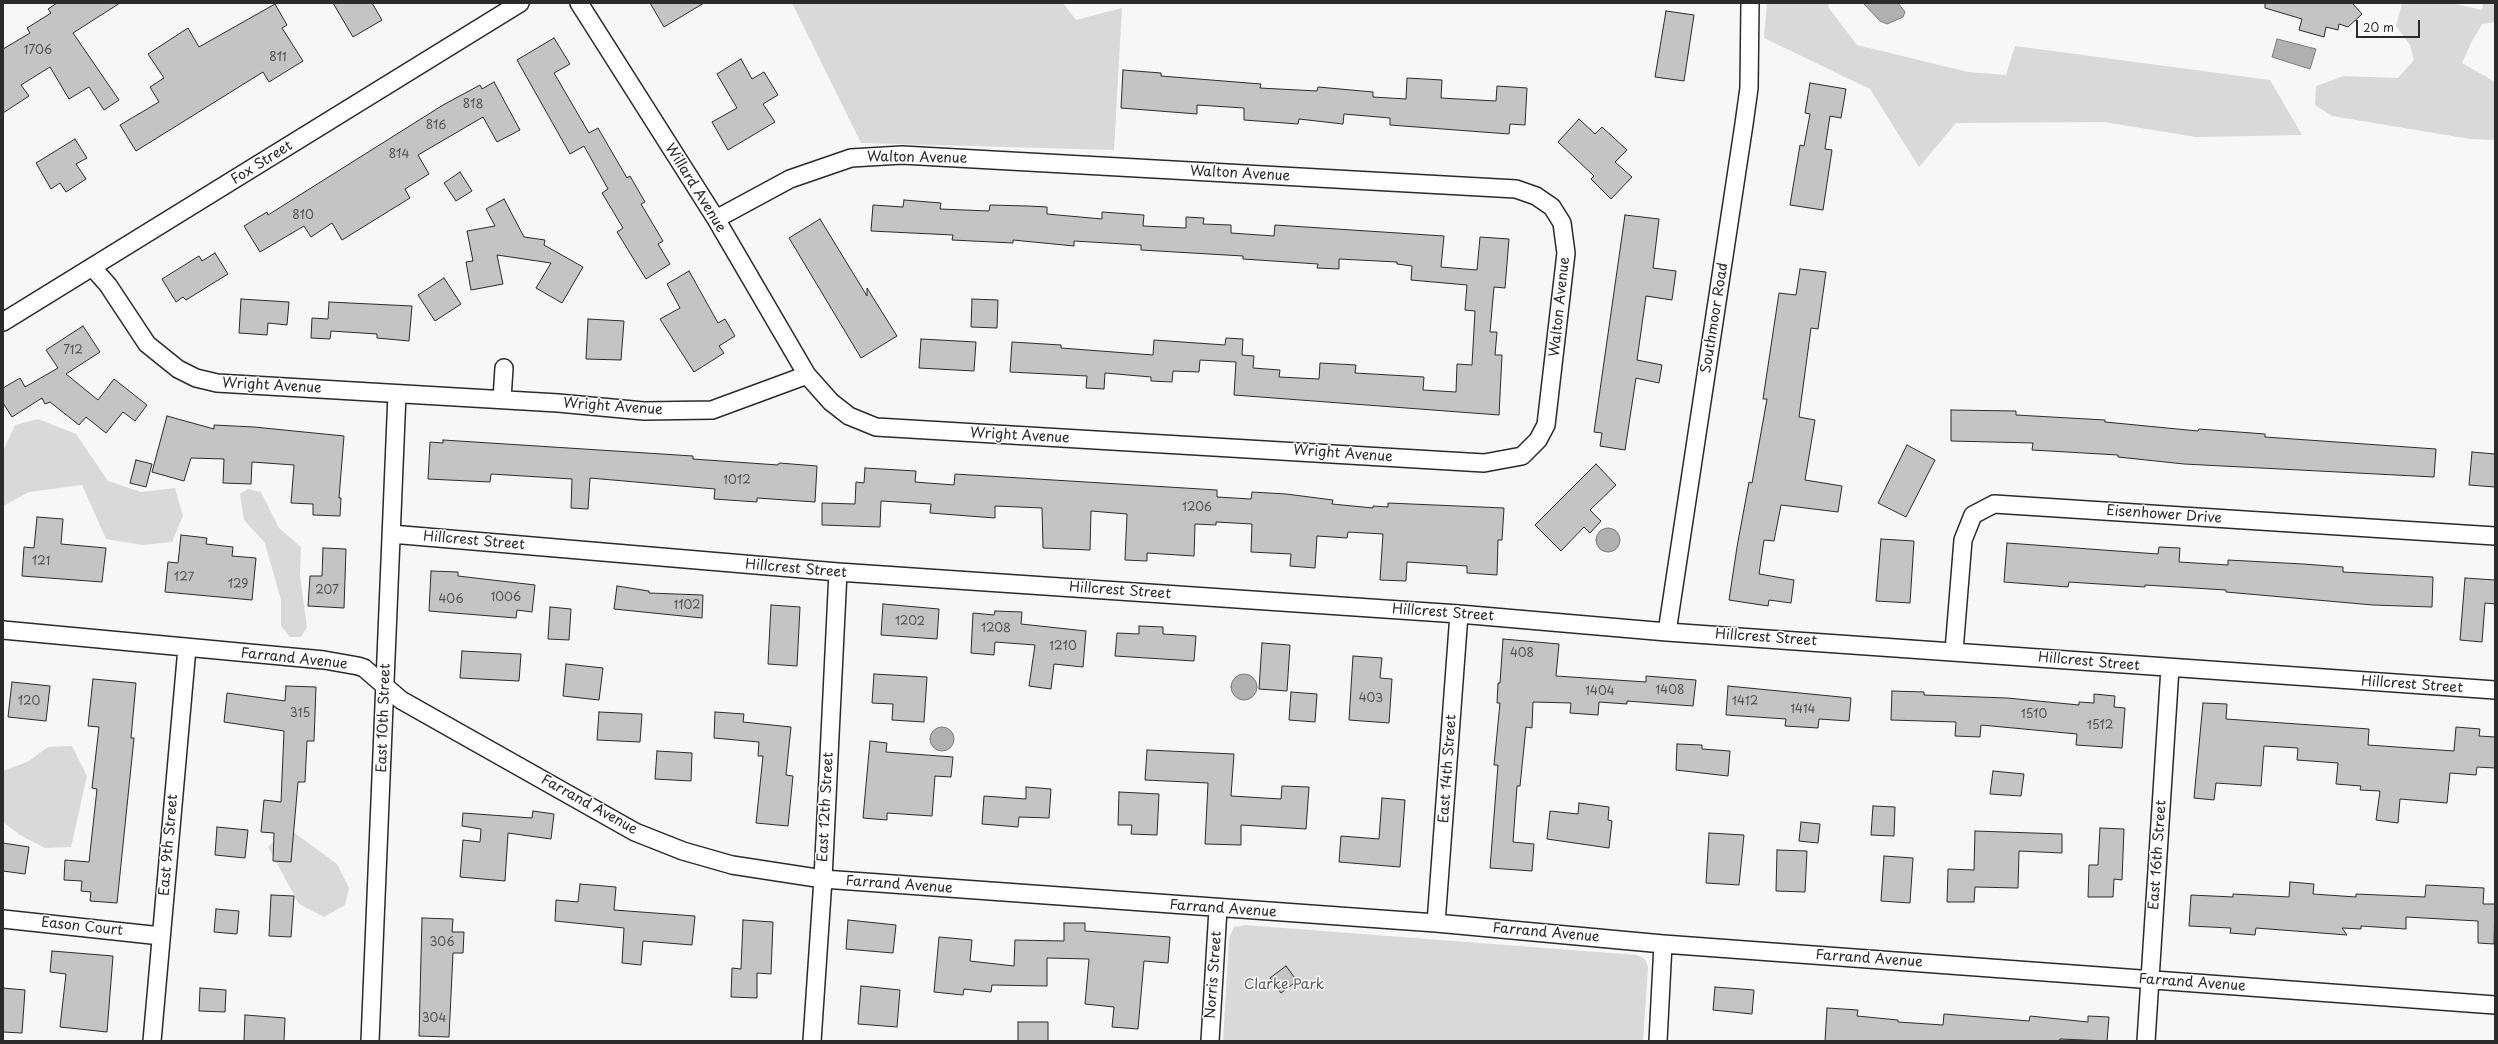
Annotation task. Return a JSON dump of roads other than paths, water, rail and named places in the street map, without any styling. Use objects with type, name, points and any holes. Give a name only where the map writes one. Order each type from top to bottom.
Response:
[{"type":"street","name":"Fox Street","points":[[3,322],[94,268],[520,3]]},
{"type":"street","name":"Willard Avenue","points":[[579,3],[716,219],[807,376]]},
{"type":"street","name":"Southmoor Road","points":[[1667,632],[1749,88],[1750,3]]},
{"type":"street","name":"Walton Avenue","points":[[716,219],[790,179],[851,158],[902,155],[1516,189],[1536,196],[1552,207],[1562,223],[1566,253],[1546,424]]},
{"type":"street","name":"Wright Avenue","points":[[94,268],[108,284],[147,344],[178,369],[196,378],[217,383],[502,399],[644,412],[712,410],[807,376],[831,402],[849,416],[876,427],[1484,464],[1522,456],[1538,440],[1546,424]]},
{"type":"street","points":[[502,399],[504,368]]},
{"type":"street","name":"East 10th Street","points":[[370,1041],[386,688],[397,394]]},
{"type":"street","name":"Eisenhower Drive","points":[[1954,651],[1963,540],[1973,515],[1994,504],[2495,536]]},
{"type":"street","name":"Hillcrest Street","points":[[391,534],[838,572],[1459,614],[1667,632],[2495,690]]},
{"type":"street","name":"East 12th Street","points":[[812,1041],[823,879],[838,572]]},
{"type":"street","name":"East 14th Street","points":[[1436,923],[1459,614]]},
{"type":"street","name":"Farrand Avenue","points":[[3,630],[324,660],[358,666],[364,668],[401,700],[635,832],[683,851],[732,865],[823,879],[1218,909],[1436,923],[1663,944],[2495,1005]]},
{"type":"street","name":"East 9th Street","points":[[152,1041],[186,648]]},
{"type":"street","name":"East 16th Street","points":[[2146,1041],[2170,668]]},
{"type":"street","name":"Norris Street","points":[[1210,1041],[1218,909]]},
{"type":"street","name":"Eason Court","points":[[3,919],[161,936]]},
{"type":"street","points":[[1658,1041],[1663,944]]},
{"type":"park label","name":"Clarke Park","points":[[1284,985]]}]
